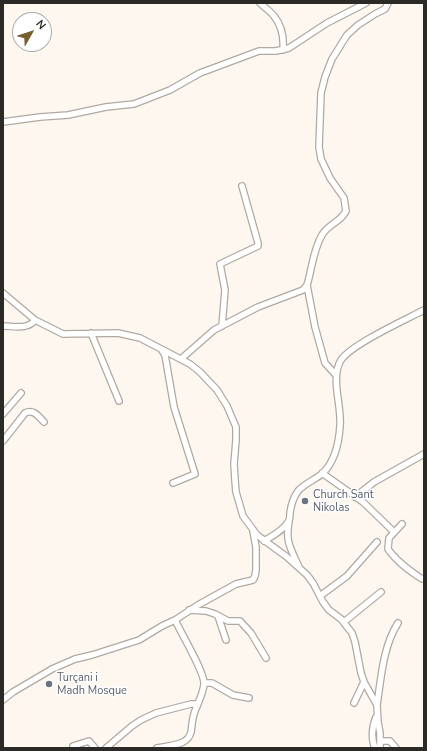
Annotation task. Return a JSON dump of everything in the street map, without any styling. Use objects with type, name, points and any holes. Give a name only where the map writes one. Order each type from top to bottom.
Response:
[{"type":"street","points":[[260,3],[274,15],[280,26],[283,50]]},
{"type":"street","points":[[3,122],[40,116],[68,115],[106,107],[134,104],[170,90],[200,73],[259,51],[276,51],[289,48],[327,23],[366,3]]},
{"type":"street","points":[[181,359],[214,330],[258,308],[303,290],[307,285],[317,246],[322,234],[340,219],[346,210],[344,198],[330,178],[321,159],[319,147],[321,93],[325,77],[332,59],[347,35],[358,25],[385,9],[388,3]]},
{"type":"street","points":[[222,326],[225,290],[220,264],[258,246],[242,186]]},
{"type":"street","points":[[307,285],[315,326],[325,363],[336,375]]},
{"type":"street","points":[[3,293],[35,320],[51,329],[63,334],[111,333],[140,338],[181,359],[195,368],[210,382],[222,398],[232,418],[236,433],[234,464],[236,492],[243,516],[253,531],[301,569],[313,583],[329,610],[344,622],[352,633],[364,682],[377,705]]},
{"type":"street","points":[[301,569],[288,541],[287,534],[292,502],[305,484],[322,474],[334,458],[340,425],[336,375],[338,365],[348,352],[378,334],[424,310]]},
{"type":"street","points":[[3,326],[28,326],[35,320]]},
{"type":"street","points":[[91,333],[119,400]]},
{"type":"street","points":[[160,349],[165,355],[174,407],[195,474],[173,483]]},
{"type":"street","points":[[3,414],[22,393]]},
{"type":"street","points":[[3,441],[25,413],[29,411],[33,411],[44,422]]},
{"type":"street","points":[[355,497],[374,482],[424,454]]},
{"type":"street","points":[[322,474],[375,512],[394,532]]},
{"type":"street","points":[[264,541],[289,522]]},
{"type":"street","points":[[402,524],[389,538],[387,544],[388,549],[392,556],[411,572],[422,579],[424,578]]},
{"type":"street","points":[[3,700],[13,692],[52,668],[75,658],[92,655],[139,640],[236,584],[253,580],[256,570],[256,547],[253,531]]},
{"type":"street","points":[[320,596],[347,576],[377,542]]},
{"type":"street","points":[[344,622],[381,592]]},
{"type":"street","points":[[189,610],[206,611],[228,621],[240,621],[251,633],[266,658]]},
{"type":"street","points":[[218,616],[226,640]]},
{"type":"street","points":[[157,748],[183,743],[187,740],[204,683],[198,666],[175,620]]},
{"type":"street","points":[[380,748],[377,705],[383,664],[394,629],[398,623]]},
{"type":"street","points":[[354,703],[364,682]]},
{"type":"street","points":[[204,683],[212,683],[233,695],[248,698]]},
{"type":"street","points":[[106,748],[132,726],[156,712],[191,704],[196,704],[197,706]]},
{"type":"street","points":[[375,748],[373,743],[373,727],[377,716]]},
{"type":"street","points":[[73,746],[89,741],[95,748]]},
{"type":"street","points":[[380,741],[390,741],[396,748]]},
{"type":"place","name":"Church Sant Nikolas","points":[[305,501]]},
{"type":"place","name":"Turçani i Madh Mosque","points":[[49,684]]}]
